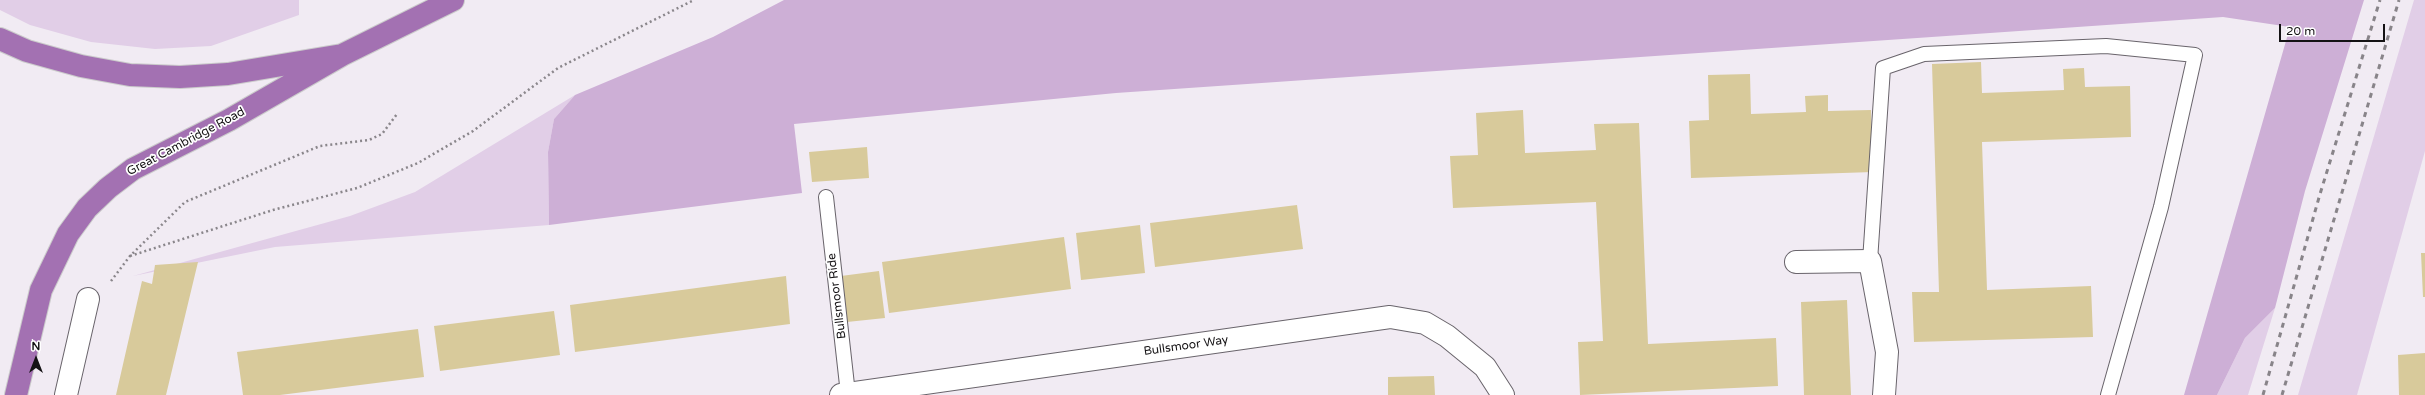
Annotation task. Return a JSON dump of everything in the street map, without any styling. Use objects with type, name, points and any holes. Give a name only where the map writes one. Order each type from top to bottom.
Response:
[{"type":"highway","points":[[0,39],[27,51],[81,66],[130,75],[165,76],[228,74],[342,55],[453,0]]},
{"type":"highway","name":"Great Cambridge Road","points":[[16,395],[42,290],[68,234],[87,208],[108,188],[133,169],[229,120],[342,55]]},
{"type":"street","points":[[1796,262],[1870,262],[1887,352],[1884,395]]},
{"type":"street","points":[[66,395],[88,299]]},
{"type":"street","name":"Bullsmoor Way","points":[[846,395],[1390,317],[1425,323],[1447,336],[1485,367],[1503,395]]},
{"type":"lane","points":[[1870,262],[1883,68],[1924,54],[2106,46],[2194,55],[2162,206],[2108,395]]},
{"type":"lane","name":"Bullsmoor Ride","points":[[826,197],[846,395]]},
{"type":"path","points":[[397,114],[382,134],[369,140],[320,146],[185,202],[130,256],[273,210],[357,188],[418,163],[473,132],[558,68],[694,0]]},
{"type":"shaded area","points":[[0,0],[299,0],[299,15],[211,46],[155,49],[91,42],[30,25],[0,10]]},
{"type":"shaded area","points":[[784,0],[2364,0],[2305,191],[2275,308],[2245,338],[2217,395],[2184,395],[2290,27],[2223,17],[1116,93],[794,124],[802,193],[549,225],[548,152],[554,119],[575,95],[713,37]]},
{"type":"shaded area","points":[[2414,0],[2425,0],[2425,151],[2357,395],[2298,395]]},
{"type":"shaded area","points":[[575,95],[554,119],[548,152],[549,225],[275,247],[133,276],[350,216],[415,192]]},
{"type":"shaded area","points":[[2275,308],[2248,395],[2217,395],[2245,338]]},
{"type":"building","points":[[1981,62],[1982,93],[2064,90],[2063,69],[2084,68],[2085,87],[2130,86],[2131,137],[1982,142],[1987,290],[2091,286],[2093,337],[1914,342],[1912,292],[1939,292],[1932,64]]},
{"type":"building","points":[[1750,74],[1751,114],[1806,112],[1805,96],[1828,95],[1828,111],[1871,110],[1873,172],[1691,178],[1689,121],[1709,120],[1708,75]]},
{"type":"building","points":[[1523,110],[1525,153],[1596,150],[1594,124],[1639,123],[1648,344],[1776,338],[1778,386],[1580,395],[1578,342],[1603,341],[1596,202],[1453,208],[1450,156],[1478,155],[1476,113]]},
{"type":"building","points":[[867,147],[869,178],[812,182],[809,152]]},
{"type":"building","points":[[1297,205],[1303,249],[1155,267],[1150,223]]},
{"type":"building","points":[[1140,225],[1145,273],[1081,280],[1076,233]]},
{"type":"building","points":[[1064,237],[1071,289],[889,313],[882,262]]},
{"type":"building","points":[[2421,253],[2425,253],[2425,297],[2423,297]]},
{"type":"building","points":[[198,262],[166,395],[116,395],[142,281],[152,284],[155,265]]},
{"type":"building","points":[[879,271],[885,318],[847,322],[841,276]]},
{"type":"building","points":[[786,276],[790,324],[575,352],[570,305]]},
{"type":"building","points":[[1847,300],[1851,395],[1804,395],[1801,302]]},
{"type":"building","points":[[554,311],[560,355],[440,371],[434,326]]},
{"type":"building","points":[[418,329],[424,377],[280,395],[243,395],[237,352]]},
{"type":"building","points":[[2425,353],[2425,395],[2399,395],[2398,355]]},
{"type":"building","points":[[1434,376],[1435,395],[1388,395],[1388,377]]},
{"type":"railway","points":[[2263,395],[2320,194],[2380,0]]},
{"type":"railway","points":[[2282,395],[2399,0]]}]
